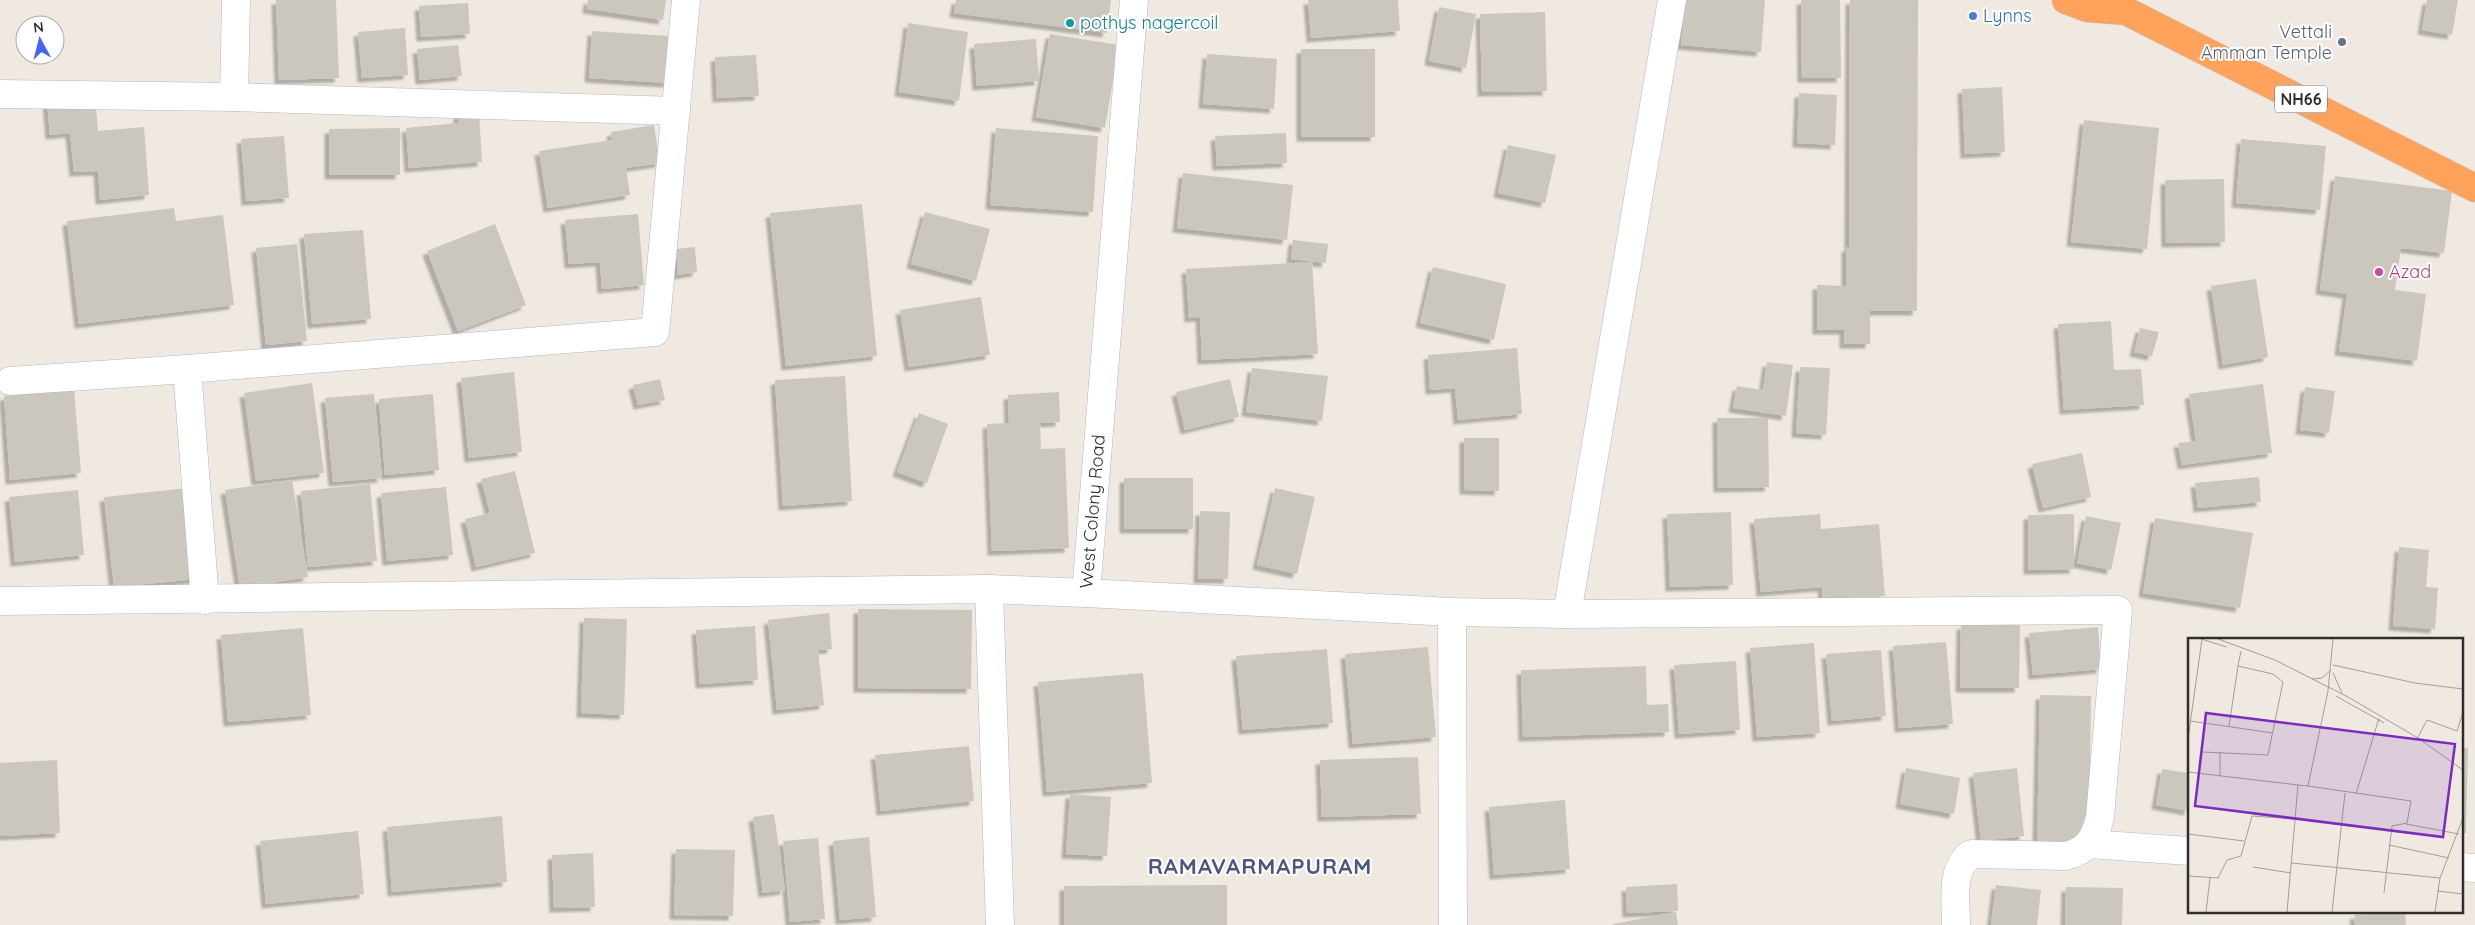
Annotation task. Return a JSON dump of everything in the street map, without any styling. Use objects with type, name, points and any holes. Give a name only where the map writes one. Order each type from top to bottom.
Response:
[{"type":"highway","name":"NH66","points":[[2082,3],[2121,5],[2475,188]]},
{"type":"street","points":[[234,97],[236,0]]},
{"type":"street","points":[[10,381],[655,332],[686,0]]},
{"type":"street","name":"West Colony Road","points":[[0,601],[989,590],[1086,593],[1134,0]]},
{"type":"street","points":[[1567,614],[1672,0]]},
{"type":"street","points":[[0,94],[234,97],[676,111]]},
{"type":"street","points":[[187,369],[205,600]]},
{"type":"street","points":[[989,590],[1000,925]]},
{"type":"street","points":[[1086,593],[1452,612],[1567,614],[2118,610],[2100,816],[2096,833],[2089,844],[2079,853],[2065,856],[1971,854],[1963,859],[1956,880],[1956,925]]},
{"type":"street","points":[[1452,612],[1453,925]]},
{"type":"street","points":[[2089,844],[2188,850]]},
{"type":"street","points":[[2462,867],[2475,868]]},
{"type":"building","points":[[276,0],[336,0],[339,78],[279,80]]},
{"type":"building","points":[[588,0],[666,0],[663,20],[587,9]]},
{"type":"building","name":"pothys nagercoil","points":[[956,0],[1111,0],[1107,33],[954,13]]},
{"type":"building","points":[[1308,0],[1398,0],[1400,31],[1311,38]]},
{"type":"building","points":[[1685,0],[1765,0],[1761,52],[1681,45]]},
{"type":"building","points":[[1801,0],[1840,0],[1841,78],[1802,78]]},
{"type":"building","points":[[1850,0],[1918,0],[1917,311],[1870,311],[1870,344],[1844,344],[1844,330],[1817,330],[1817,285],[1846,286],[1846,247],[1849,248]]},
{"type":"building","points":[[2427,0],[2458,0],[2452,35],[2422,30]]},
{"type":"building","points":[[468,3],[470,34],[421,37],[419,6]]},
{"type":"building","points":[[1439,7],[1476,14],[1466,68],[1429,61]]},
{"type":"building","points":[[1545,12],[1547,91],[1482,92],[1480,14]]},
{"type":"building","points":[[908,23],[968,32],[959,101],[899,92]]},
{"type":"building","points":[[405,28],[408,75],[362,78],[358,32]]},
{"type":"building","points":[[592,31],[670,36],[668,83],[589,78]]},
{"type":"building","points":[[1050,34],[1119,45],[1105,128],[1036,117]]},
{"type":"building","points":[[1036,39],[1039,81],[977,86],[974,44]]},
{"type":"building","points":[[458,45],[462,76],[420,80],[417,49]]},
{"type":"building","points":[[1301,49],[1375,49],[1375,137],[1301,137]]},
{"type":"building","points":[[1207,54],[1277,59],[1274,109],[1203,104]]},
{"type":"building","points":[[756,55],[759,96],[717,98],[715,57]]},
{"type":"building","points":[[2002,87],[2005,152],[1965,154],[1962,89]]},
{"type":"building","points":[[1799,93],[1837,95],[1835,145],[1797,143]]},
{"type":"building","points":[[95,97],[98,131],[144,127],[149,195],[100,200],[98,171],[74,172],[70,133],[50,135],[47,101]]},
{"type":"building","points":[[479,112],[482,162],[409,168],[406,128],[458,123],[458,114]]},
{"type":"building","points":[[2084,120],[2159,128],[2147,249],[2071,242]]},
{"type":"building","points":[[654,125],[660,163],[626,168],[630,195],[548,208],[539,151],[612,140],[611,132]]},
{"type":"building","points":[[400,128],[400,175],[329,175],[329,129]]},
{"type":"building","points":[[996,128],[1098,136],[1093,212],[990,205]]},
{"type":"building","points":[[1286,133],[1287,163],[1217,166],[1215,136]]},
{"type":"building","points":[[284,136],[289,198],[246,201],[241,139]]},
{"type":"building","points":[[2241,139],[2326,146],[2320,210],[2236,203]]},
{"type":"building","points":[[1508,145],[1556,155],[1545,203],[1498,193]]},
{"type":"building","points":[[1183,173],[1293,185],[1287,240],[1177,228]]},
{"type":"building","points":[[2335,176],[2452,191],[2444,253],[2401,248],[2395,290],[2426,294],[2417,361],[2339,351],[2347,294],[2320,290]]},
{"type":"building","points":[[2224,179],[2225,242],[2166,243],[2165,180]]},
{"type":"building","points":[[862,204],[877,356],[786,366],[770,213]]},
{"type":"building","points":[[174,208],[176,221],[223,215],[234,305],[79,324],[67,221]]},
{"type":"building","points":[[925,212],[990,229],[976,281],[911,264]]},
{"type":"building","points":[[638,214],[644,285],[602,289],[600,262],[569,264],[565,220]]},
{"type":"building","points":[[495,224],[526,305],[458,331],[427,251]]},
{"type":"building","points":[[363,230],[371,319],[312,324],[304,234]]},
{"type":"building","points":[[1293,240],[1328,244],[1326,263],[1291,259]]},
{"type":"building","points":[[297,244],[307,341],[266,345],[256,248]]},
{"type":"building","points":[[695,247],[697,272],[678,275],[676,249]]},
{"type":"building","points":[[1312,262],[1318,354],[1202,360],[1200,317],[1189,318],[1186,269]]},
{"type":"building","points":[[1433,267],[1506,284],[1494,340],[1420,323]]},
{"type":"building","points":[[2256,279],[2268,357],[2223,365],[2211,286]]},
{"type":"building","points":[[981,297],[990,355],[909,367],[900,310]]},
{"type":"building","points":[[2111,321],[2114,370],[2141,369],[2144,405],[2064,410],[2058,324]]},
{"type":"building","points":[[2140,328],[2159,332],[2152,356],[2134,352]]},
{"type":"building","points":[[1517,348],[1522,414],[1458,420],[1455,388],[1430,390],[1428,355]]},
{"type":"building","points":[[1767,362],[1793,365],[1786,416],[1733,408],[1737,386],[1763,390]]},
{"type":"building","points":[[1800,367],[1830,368],[1826,435],[1796,433]]},
{"type":"building","points":[[1252,368],[1328,376],[1322,421],[1246,412]]},
{"type":"building","points":[[514,372],[522,452],[469,458],[461,378]]},
{"type":"building","points":[[845,376],[852,501],[783,506],[775,380]]},
{"type":"building","points":[[660,379],[665,400],[638,405],[633,385]]},
{"type":"building","points":[[1230,379],[1239,417],[1185,430],[1176,392]]},
{"type":"building","points":[[312,383],[324,473],[256,481],[244,393]]},
{"type":"building","points":[[2263,384],[2272,453],[2182,465],[2178,443],[2196,441],[2189,394]]},
{"type":"building","points":[[2305,387],[2335,391],[2329,433],[2300,430]]},
{"type":"building","points":[[74,390],[81,473],[10,480],[4,396]]},
{"type":"building","points":[[1059,392],[1060,422],[1040,423],[1041,449],[1065,448],[1069,548],[992,551],[987,424],[1009,423],[1008,395]]},
{"type":"building","points":[[374,394],[382,478],[333,482],[325,398]]},
{"type":"building","points":[[433,394],[439,470],[385,475],[379,399]]},
{"type":"building","points":[[919,413],[948,424],[927,483],[897,472]]},
{"type":"building","points":[[1717,418],[1768,418],[1769,487],[1718,488]]},
{"type":"building","points":[[1464,438],[1499,438],[1499,491],[1464,490]]},
{"type":"building","points":[[2082,453],[2091,497],[2043,508],[2032,464]]},
{"type":"building","points":[[515,471],[535,553],[476,567],[465,519],[490,513],[481,479]]},
{"type":"building","points":[[2259,477],[2261,502],[2198,508],[2195,483]]},
{"type":"building","points":[[1124,478],[1193,478],[1193,529],[1124,529]]},
{"type":"building","points":[[292,480],[308,577],[240,588],[225,490]]},
{"type":"building","points":[[370,484],[377,561],[308,567],[301,491]]},
{"type":"building","points":[[446,487],[453,555],[387,561],[381,493]]},
{"type":"building","points":[[187,488],[197,579],[114,587],[104,497]]},
{"type":"building","points":[[1275,488],[1315,497],[1297,574],[1257,565]]},
{"type":"building","points":[[78,490],[84,555],[15,562],[9,497]]},
{"type":"building","points":[[1200,511],[1230,512],[1228,579],[1198,579]]},
{"type":"building","points":[[1731,512],[1733,585],[1670,587],[1667,514]]},
{"type":"building","points":[[1820,514],[1821,529],[1879,524],[1885,596],[1823,601],[1822,587],[1761,592],[1754,519]]},
{"type":"building","points":[[2074,514],[2074,569],[2028,570],[2028,515]]},
{"type":"building","points":[[2086,516],[2121,523],[2111,570],[2077,563]]},
{"type":"building","points":[[2155,518],[2253,533],[2240,608],[2143,593]]},
{"type":"building","points":[[2399,547],[2429,550],[2426,587],[2438,588],[2435,629],[2393,626]]},
{"type":"building","points":[[858,609],[972,610],[971,689],[858,688]]},
{"type":"building","points":[[829,613],[832,649],[818,650],[824,705],[777,710],[768,620]]},
{"type":"building","points":[[584,618],[627,619],[624,715],[581,713]]},
{"type":"building","points":[[1961,625],[2020,625],[2019,688],[1960,688]]},
{"type":"building","points":[[755,626],[758,680],[700,684],[696,630]]},
{"type":"building","points":[[2098,627],[2101,669],[2033,675],[2029,633]]},
{"type":"building","points":[[303,628],[311,715],[228,722],[221,635]]},
{"type":"building","points":[[1946,642],[1953,724],[1899,728],[1893,646]]},
{"type":"building","points":[[1814,643],[1820,733],[1757,737],[1750,648]]},
{"type":"building","points":[[1428,647],[1436,737],[1353,744],[1345,654]]},
{"type":"building","points":[[1327,649],[1333,723],[1243,730],[1236,656]]},
{"type":"building","points":[[1881,650],[1886,716],[1832,721],[1826,654]]},
{"type":"building","points":[[1736,661],[1740,730],[1679,734],[1674,665]]},
{"type":"building","points":[[1646,666],[1647,705],[1668,704],[1669,732],[1523,737],[1521,670]]},
{"type":"building","points":[[1143,673],[1152,783],[1047,792],[1038,682]]},
{"type":"building","points":[[2040,695],[2091,696],[2089,844],[2037,843]]},
{"type":"building","points":[[969,746],[974,801],[881,811],[875,755]]},
{"type":"building","points":[[2462,747],[2468,748],[2466,833],[2462,833]]},
{"type":"building","points":[[1418,757],[1421,814],[1322,817],[1320,760]]},
{"type":"building","points":[[57,760],[60,833],[0,836],[0,763]]},
{"type":"building","points":[[1906,768],[1960,778],[1954,814],[1900,804]]},
{"type":"building","points":[[2017,768],[2024,836],[1981,841],[1973,773]]},
{"type":"building","points":[[2162,769],[2188,773],[2188,811],[2156,805]]},
{"type":"building","points":[[1070,794],[1111,797],[1107,856],[1066,854]]},
{"type":"building","points":[[1565,800],[1570,869],[1494,875],[1489,807]]},
{"type":"building","points":[[774,814],[785,890],[763,893],[753,817]]},
{"type":"building","points":[[502,816],[507,882],[392,892],[387,827]]},
{"type":"building","points":[[358,831],[364,894],[266,904],[260,841]]},
{"type":"building","points":[[869,837],[876,917],[840,920],[833,841]]},
{"type":"building","points":[[818,838],[825,919],[790,922],[783,841]]},
{"type":"building","points":[[676,849],[735,850],[733,916],[674,915]]},
{"type":"building","points":[[593,853],[595,907],[554,908],[552,855]]},
{"type":"building","points":[[1677,884],[1678,911],[1627,913],[1626,887]]},
{"type":"building","points":[[1227,885],[1227,925],[1064,925],[1064,886]]},
{"type":"building","points":[[1996,885],[2041,890],[2037,925],[1991,925]]},
{"type":"building","points":[[2066,887],[2123,888],[2122,925],[2065,925]]},
{"type":"building","points":[[1676,912],[1678,925],[1613,925],[1613,924]]},
{"type":"building","points":[[2405,912],[2406,925],[2355,925],[2354,915]]},
{"type":"place","name":"Lynns","points":[[1973,16]]},
{"type":"place","name":"pothys nagercoil","points":[[1070,23]]},
{"type":"place","name":"Vettali Amman Temple","points":[[2342,42]]},
{"type":"place","name":"Azad","points":[[2379,272]]},
{"type":"district","name":"RAMAVARMAPURAM","points":[[1260,866]]}]
